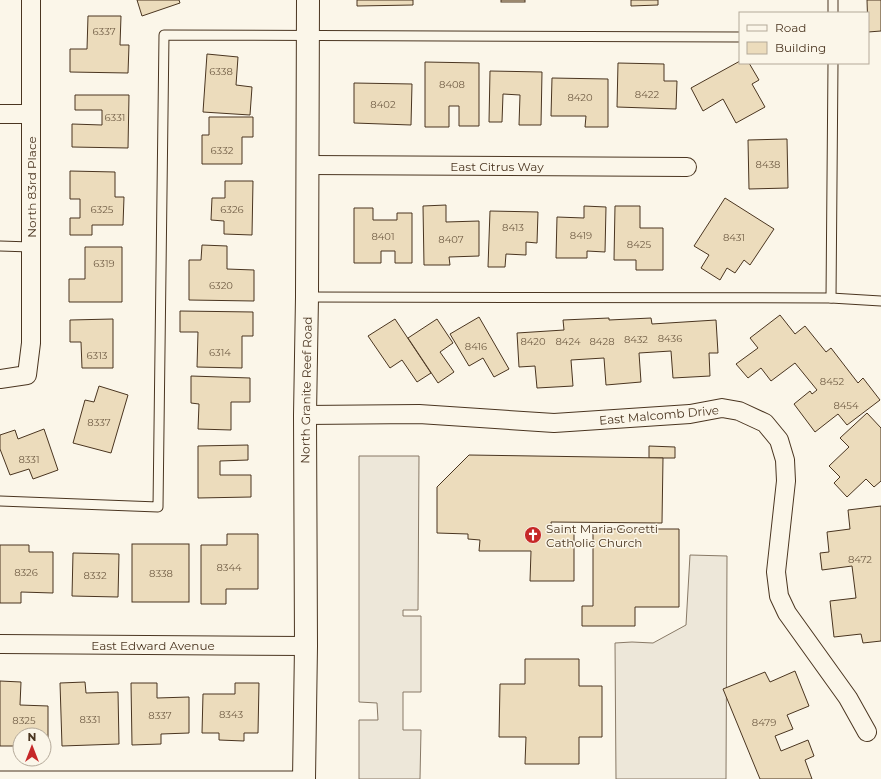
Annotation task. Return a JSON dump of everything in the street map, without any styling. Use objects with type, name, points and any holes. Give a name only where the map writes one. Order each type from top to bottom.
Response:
[{"type":"street","name":"North 83rd Place","points":[[0,379],[27,375],[31,344],[31,0]]},
{"type":"street","name":"North Granite Reef Road","points":[[304,778],[306,646],[305,415],[308,0]]},
{"type":"street","points":[[0,114],[31,114]]},
{"type":"street","name":"East Citrus Way","points":[[308,165],[687,167]]},
{"type":"street","name":"East Malcomb Drive","points":[[305,415],[419,414],[554,424],[690,414],[722,408],[739,411],[765,423],[779,440],[785,460],[786,481],[776,572],[779,596],[786,613],[848,698],[867,732]]},
{"type":"street","name":"East Edward Avenue","points":[[0,644],[306,646]]},
{"type":"lane","points":[[833,0],[833,12]]},
{"type":"lane","points":[[0,501],[158,507],[164,35],[739,37]]},
{"type":"lane","points":[[831,298],[832,64]]},
{"type":"lane","points":[[0,246],[31,247]]},
{"type":"lane","points":[[307,297],[831,298],[881,301]]},
{"type":"lane","points":[[0,776],[304,778]]},
{"type":"shaded area","points":[[359,456],[419,456],[418,610],[403,610],[403,616],[421,616],[421,692],[403,692],[403,730],[421,730],[420,779],[359,779],[359,720],[378,720],[377,703],[359,702]]},
{"type":"shaded area","points":[[690,555],[727,556],[726,779],[616,779],[615,643],[653,643],[686,625]]},
{"type":"building","points":[[137,0],[179,0],[180,3],[142,16]]},
{"type":"building","points":[[357,0],[413,0],[413,5],[357,6]]},
{"type":"building","points":[[501,0],[525,0],[525,2],[501,2]]},
{"type":"building","points":[[631,0],[658,0],[658,5],[631,6]]},
{"type":"building","points":[[867,0],[881,0],[881,31],[869,32],[869,12],[867,12]]},
{"type":"building","points":[[88,16],[121,16],[120,45],[129,45],[128,73],[70,72],[70,49],[87,49]]},
{"type":"building","points":[[207,54],[238,57],[236,85],[252,87],[250,115],[203,112]]},
{"type":"building","points":[[425,62],[479,63],[479,126],[459,126],[459,106],[449,106],[449,127],[425,127]]},
{"type":"building","points":[[739,62],[739,64],[750,64],[759,80],[752,84],[765,107],[736,123],[723,99],[703,111],[691,88]]},
{"type":"building","points":[[618,63],[664,64],[664,81],[677,81],[676,109],[617,107]]},
{"type":"building","points":[[490,71],[542,72],[541,125],[519,125],[520,95],[503,94],[502,122],[489,122]]},
{"type":"building","points":[[552,78],[608,79],[608,127],[585,127],[586,116],[551,116]]},
{"type":"building","points":[[354,83],[412,84],[411,125],[354,123]]},
{"type":"building","points":[[75,95],[129,95],[128,148],[72,147],[72,124],[102,125],[102,110],[75,110]]},
{"type":"building","points":[[209,117],[253,117],[253,137],[242,137],[242,164],[202,164],[202,135],[209,135]]},
{"type":"building","points":[[787,139],[788,188],[749,189],[748,140]]},
{"type":"building","points":[[70,171],[115,172],[115,197],[124,197],[123,225],[92,225],[92,235],[70,235],[70,218],[80,218],[80,199],[70,199]]},
{"type":"building","points":[[225,181],[253,181],[252,235],[224,234],[224,221],[211,220],[212,198],[225,198]]},
{"type":"building","points":[[725,198],[774,229],[750,265],[744,260],[735,273],[727,268],[720,280],[701,268],[709,255],[694,246]]},
{"type":"building","points":[[446,205],[446,222],[479,221],[479,256],[449,257],[450,265],[424,265],[423,206]]},
{"type":"building","points":[[584,206],[606,207],[605,252],[587,251],[587,258],[556,258],[557,217],[584,218]]},
{"type":"building","points":[[615,206],[640,206],[640,228],[663,228],[663,270],[636,270],[636,260],[614,260]]},
{"type":"building","points":[[354,208],[373,208],[373,220],[397,220],[397,213],[412,213],[412,263],[395,263],[395,251],[381,251],[381,263],[354,263]]},
{"type":"building","points":[[490,211],[538,212],[537,243],[526,242],[526,255],[506,254],[505,267],[488,267]]},
{"type":"building","points":[[202,245],[227,246],[227,269],[254,270],[254,301],[189,300],[189,260],[201,260]]},
{"type":"building","points":[[85,247],[122,247],[122,302],[69,302],[69,279],[85,279]]},
{"type":"building","points":[[180,311],[253,312],[253,336],[242,336],[242,368],[197,367],[198,332],[180,332]]},
{"type":"building","points":[[780,315],[795,334],[805,326],[826,352],[831,348],[858,383],[863,378],[880,400],[847,425],[838,414],[815,432],[794,404],[810,391],[812,394],[817,390],[795,363],[771,381],[761,368],[748,378],[736,364],[758,348],[750,338]]},
{"type":"building","points":[[479,317],[509,369],[494,377],[483,358],[469,366],[450,334]]},
{"type":"building","points":[[609,318],[609,320],[651,318],[652,324],[716,320],[718,353],[709,353],[710,376],[673,378],[671,351],[639,353],[641,382],[606,385],[604,358],[571,360],[573,386],[537,388],[535,366],[519,367],[517,333],[564,330],[563,320]]},
{"type":"building","points":[[113,319],[113,368],[82,368],[81,342],[70,342],[70,320]]},
{"type":"building","points":[[395,319],[431,373],[417,382],[402,360],[390,368],[368,336]]},
{"type":"building","points":[[437,319],[453,343],[440,352],[454,372],[438,383],[408,338]]},
{"type":"building","points":[[191,376],[250,378],[250,402],[231,402],[231,430],[198,429],[199,404],[191,403]]},
{"type":"building","points":[[99,386],[128,395],[111,453],[73,443],[85,400],[94,402]]},
{"type":"building","points":[[867,413],[881,428],[881,481],[874,487],[866,479],[847,497],[834,483],[840,477],[829,466],[849,447],[840,438]]},
{"type":"building","points":[[44,429],[58,470],[33,479],[29,469],[10,475],[0,449],[0,435],[15,430],[18,439]]},
{"type":"building","points":[[248,445],[248,460],[220,461],[220,475],[251,475],[251,497],[198,498],[198,446]]},
{"type":"building","points":[[649,446],[675,447],[675,458],[649,458]]},
{"type":"building","points":[[469,455],[663,458],[662,523],[551,522],[552,529],[574,529],[574,581],[530,581],[531,551],[479,551],[480,540],[468,539],[468,534],[437,533],[437,487]]},
{"type":"building","points":[[881,506],[881,641],[863,643],[861,634],[834,637],[830,601],[856,598],[852,566],[822,570],[820,553],[829,552],[827,532],[850,529],[848,510]]},
{"type":"building","points":[[593,529],[679,529],[679,607],[635,607],[635,626],[582,626],[582,606],[593,606]]},
{"type":"building","points":[[227,534],[258,534],[258,589],[226,589],[226,604],[201,604],[201,545],[227,545]]},
{"type":"building","points":[[132,544],[189,544],[189,602],[132,602]]},
{"type":"building","points":[[0,545],[29,545],[29,552],[53,552],[53,593],[21,592],[21,603],[0,603]]},
{"type":"building","points":[[73,553],[119,554],[118,597],[72,596]]},
{"type":"building","points":[[525,659],[579,659],[579,686],[602,686],[602,737],[579,737],[579,764],[525,764],[526,737],[499,737],[500,684],[525,684]]},
{"type":"building","points":[[795,671],[809,706],[787,715],[793,729],[775,736],[781,751],[808,740],[814,756],[805,760],[812,779],[760,779],[723,689],[765,672],[770,682]]},
{"type":"building","points":[[0,681],[21,682],[20,705],[48,706],[48,727],[12,727],[12,746],[0,746]]},
{"type":"building","points":[[85,682],[86,693],[118,692],[119,744],[62,746],[60,683]]},
{"type":"building","points":[[131,683],[157,683],[157,698],[189,697],[189,733],[161,734],[161,744],[132,745]]},
{"type":"building","points":[[235,683],[259,683],[258,733],[244,733],[244,741],[219,740],[219,733],[202,733],[203,694],[235,694]]},
{"type":"place","name":"Saint Maria Goretti Catholic Church","points":[[533,535]]}]
